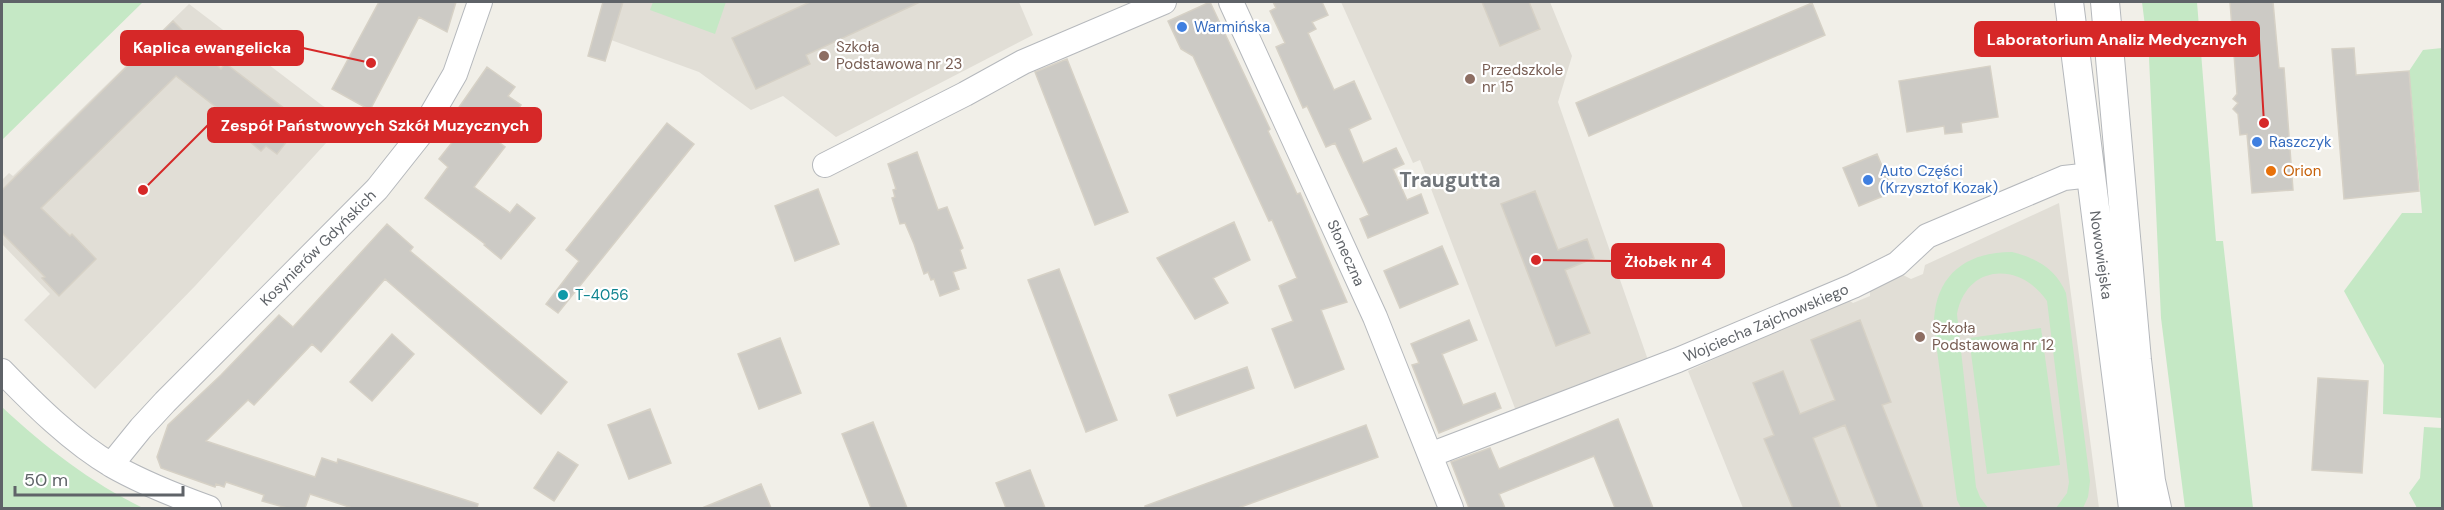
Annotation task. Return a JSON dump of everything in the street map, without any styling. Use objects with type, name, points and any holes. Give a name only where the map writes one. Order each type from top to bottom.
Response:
[{"type":"street","name":"Kosynierów Gdyńskich","points":[[111,465],[157,411],[377,189],[419,136],[455,74],[480,2]]},
{"type":"street","points":[[825,165],[1023,62],[1164,2]]},
{"type":"street","name":"Słoneczna","points":[[1231,2],[1352,266],[1451,508]]},
{"type":"street","name":"Nowowiejska","points":[[2069,2],[2133,508]]},
{"type":"street","name":"Nowowiejska","points":[[2104,2],[2114,83],[2137,360],[2151,481],[2157,508]]},
{"type":"street","name":"Wojciecha Zajchowskiego","points":[[1430,454],[1629,380],[1856,284],[1897,264],[1927,236],[1938,231],[2064,178],[2091,175]]},
{"type":"street","points":[[2,371],[46,416],[111,465],[164,492],[209,508]]},
{"type":"shaded area","name":"Szkoła Podstawowa nr 23","points":[[623,2],[1019,2],[1033,35],[836,137],[783,96],[751,110],[699,72],[611,40]]},
{"type":"shaded area","points":[[1341,2],[1550,2],[1572,56],[1558,102],[1648,360],[1516,411],[1420,160],[1413,163]]},
{"type":"shaded area","points":[[189,4],[323,106],[348,119],[196,285],[95,389],[24,320],[50,294],[2,244],[2,180],[9,173],[13,176]]},
{"type":"shaded area","name":"Szkoła Podstawowa nr 12","points":[[2059,203],[2099,508],[1743,508],[1688,371],[1847,299],[1853,303],[1870,296],[1870,289],[1903,275],[1911,279],[1923,274],[1925,265]]},
{"type":"green space","points":[[2,2],[143,2],[2,140]]},
{"type":"green space","points":[[653,2],[726,2],[715,34],[650,10]]},
{"type":"green space","points":[[2142,2],[2197,2],[2216,241],[2223,241],[2253,508],[2185,508],[2161,318],[2149,58]]},
{"type":"green space","points":[[2442,48],[2442,418],[2383,414],[2384,365],[2344,291],[2402,213],[2422,213],[2409,71],[2423,50]]},
{"type":"green space","points":[[2012,252],[2037,261],[2051,271],[2066,293],[2090,481],[2088,497],[2083,508],[2056,508],[2067,493],[2069,482],[2047,301],[2036,288],[2023,279],[1996,274],[1983,277],[1972,285],[1963,297],[1957,314],[1976,487],[1988,508],[1961,508],[1957,500],[1934,328],[1935,310],[1945,282],[1954,271],[1979,257]]},
{"type":"green space","points":[[2041,328],[2060,465],[1987,474],[1969,338]]},
{"type":"green space","points":[[2,407],[69,463],[123,498],[143,508],[2,508]]},
{"type":"green space","points":[[2424,427],[2442,428],[2442,508],[2417,508],[2409,493],[2420,478]]},
{"type":"building","points":[[379,2],[456,2],[447,32],[419,17],[370,110],[332,89]]},
{"type":"building","points":[[603,2],[623,2],[605,61],[588,56]]},
{"type":"building","points":[[810,2],[920,2],[806,55],[810,64],[756,89],[732,38]]},
{"type":"building","points":[[1210,2],[1270,129],[1268,131],[1297,194],[1300,193],[1347,302],[1321,310],[1344,369],[1295,388],[1272,329],[1293,321],[1279,286],[1297,278],[1272,220],[1269,221],[1193,56],[1181,49],[1168,21]]},
{"type":"building","points":[[1273,2],[1322,2],[1328,15],[1312,22],[1316,29],[1308,33],[1334,90],[1354,81],[1371,119],[1349,129],[1363,163],[1396,148],[1404,164],[1393,169],[1407,200],[1421,194],[1428,213],[1368,238],[1360,219],[1369,215],[1335,143],[1326,147],[1307,106],[1303,108],[1276,47],[1285,43],[1270,11],[1276,8]]},
{"type":"building","points":[[1482,2],[1529,2],[1540,29],[1500,46]]},
{"type":"building","points":[[2230,2],[2273,2],[2279,68],[2284,68],[2293,190],[2252,193],[2247,134],[2240,135],[2238,114],[2233,109],[2238,103],[2233,99],[2237,94]]},
{"type":"building","points":[[1812,3],[1825,35],[1589,136],[1576,103]]},
{"type":"building","points":[[173,21],[221,69],[225,63],[302,122],[277,154],[266,146],[261,151],[244,137],[248,132],[176,76],[41,208],[70,236],[72,234],[96,259],[59,296],[42,278],[45,277],[2,233],[2,190]]},
{"type":"building","points":[[2354,48],[2356,75],[2409,71],[2419,191],[2344,199],[2332,49]]},
{"type":"building","points":[[1067,59],[1128,212],[1095,225],[1035,72]]},
{"type":"building","points":[[1990,66],[1998,117],[1961,123],[1962,132],[1945,134],[1944,126],[1907,132],[1899,81]]},
{"type":"building","points":[[487,67],[515,87],[508,96],[521,105],[496,140],[505,147],[474,187],[510,213],[517,204],[535,218],[501,259],[425,198],[448,167],[439,159],[470,120],[457,110]]},
{"type":"building","points":[[667,123],[694,144],[558,313],[546,304],[579,261],[566,250]]},
{"type":"building","points":[[917,152],[938,210],[947,207],[963,248],[960,250],[966,268],[953,272],[959,289],[940,296],[934,279],[931,280],[928,272],[924,274],[905,223],[900,224],[892,198],[895,197],[893,190],[896,189],[888,164]]},
{"type":"building","name":"Auto Części (Krzysztof Kozak)","points":[[1877,154],[1893,192],[1859,206],[1843,168]]},
{"type":"building","points":[[818,189],[839,244],[795,261],[775,206]]},
{"type":"building","points":[[1535,191],[1558,250],[1587,239],[1594,258],[1565,270],[1590,333],[1556,346],[1501,204]]},
{"type":"building","points":[[1234,222],[1250,260],[1213,278],[1228,303],[1195,319],[1157,258]]},
{"type":"building","points":[[387,224],[413,247],[410,251],[567,382],[541,414],[385,279],[321,352],[312,344],[254,405],[248,400],[206,441],[315,477],[322,458],[337,463],[338,459],[478,504],[477,508],[352,508],[310,494],[305,508],[287,508],[262,501],[264,495],[226,482],[224,487],[216,484],[215,487],[161,468],[157,457],[168,425],[279,315],[293,327]]},
{"type":"building","points":[[1442,246],[1458,284],[1400,308],[1384,271]]},
{"type":"building","points":[[1059,269],[1117,420],[1086,432],[1028,280]]},
{"type":"building","points":[[1469,320],[1477,340],[1442,354],[1463,405],[1495,393],[1501,408],[1439,433],[1412,365],[1419,363],[1411,344]]},
{"type":"building","points":[[1860,320],[1891,402],[1882,405],[1923,508],[1878,508],[1845,425],[1813,438],[1841,508],[1793,508],[1764,439],[1774,435],[1753,383],[1783,371],[1800,414],[1835,400],[1811,340]]},
{"type":"building","points":[[392,334],[414,354],[372,401],[350,382]]},
{"type":"building","points":[[780,338],[801,393],[759,409],[738,354]]},
{"type":"building","points":[[1247,367],[1254,388],[1177,416],[1169,395]]},
{"type":"building","points":[[2318,378],[2368,381],[2362,473],[2312,470]]},
{"type":"building","points":[[650,409],[671,463],[629,479],[608,425]]},
{"type":"building","points":[[1618,419],[1653,508],[1615,508],[1594,456],[1499,494],[1505,508],[1469,508],[1451,462],[1490,448],[1499,469]]},
{"type":"building","points":[[873,422],[907,508],[871,508],[842,434]]},
{"type":"building","points":[[1366,425],[1378,457],[1238,508],[1145,508],[1145,506]]},
{"type":"building","points":[[558,452],[578,465],[554,501],[534,488]]},
{"type":"building","points":[[1030,470],[1045,508],[1006,508],[996,483]]},
{"type":"building","points":[[761,484],[771,508],[702,508]]},
{"type":"place","name":"Warmińska","points":[[1182,27]]},
{"type":"place","name":"Szkoła Podstawowa nr 23","points":[[824,56]]},
{"type":"place","name":"Kaplica ewangelicka","points":[[371,63]]},
{"type":"place","name":"Przedszkole nr 15","points":[[1470,79]]},
{"type":"place","name":"Laboratorium Analiz Medycznych","points":[[2264,123]]},
{"type":"place","name":"Raszczyk","points":[[2257,142]]},
{"type":"place","name":"Orion","points":[[2271,171]]},
{"type":"place","name":"Auto Części (Krzysztof Kozak)","points":[[1868,180]]},
{"type":"place","name":"Zespół Państwowych Szkół Muzycznych","points":[[143,190]]},
{"type":"place","name":"Żłobek nr 4","points":[[1536,260]]},
{"type":"place","name":"T-4056","points":[[563,295]]},
{"type":"place","name":"Szkoła Podstawowa nr 12","points":[[1920,337]]},
{"type":"district","name":"Traugutta","points":[[1450,180]]}]
